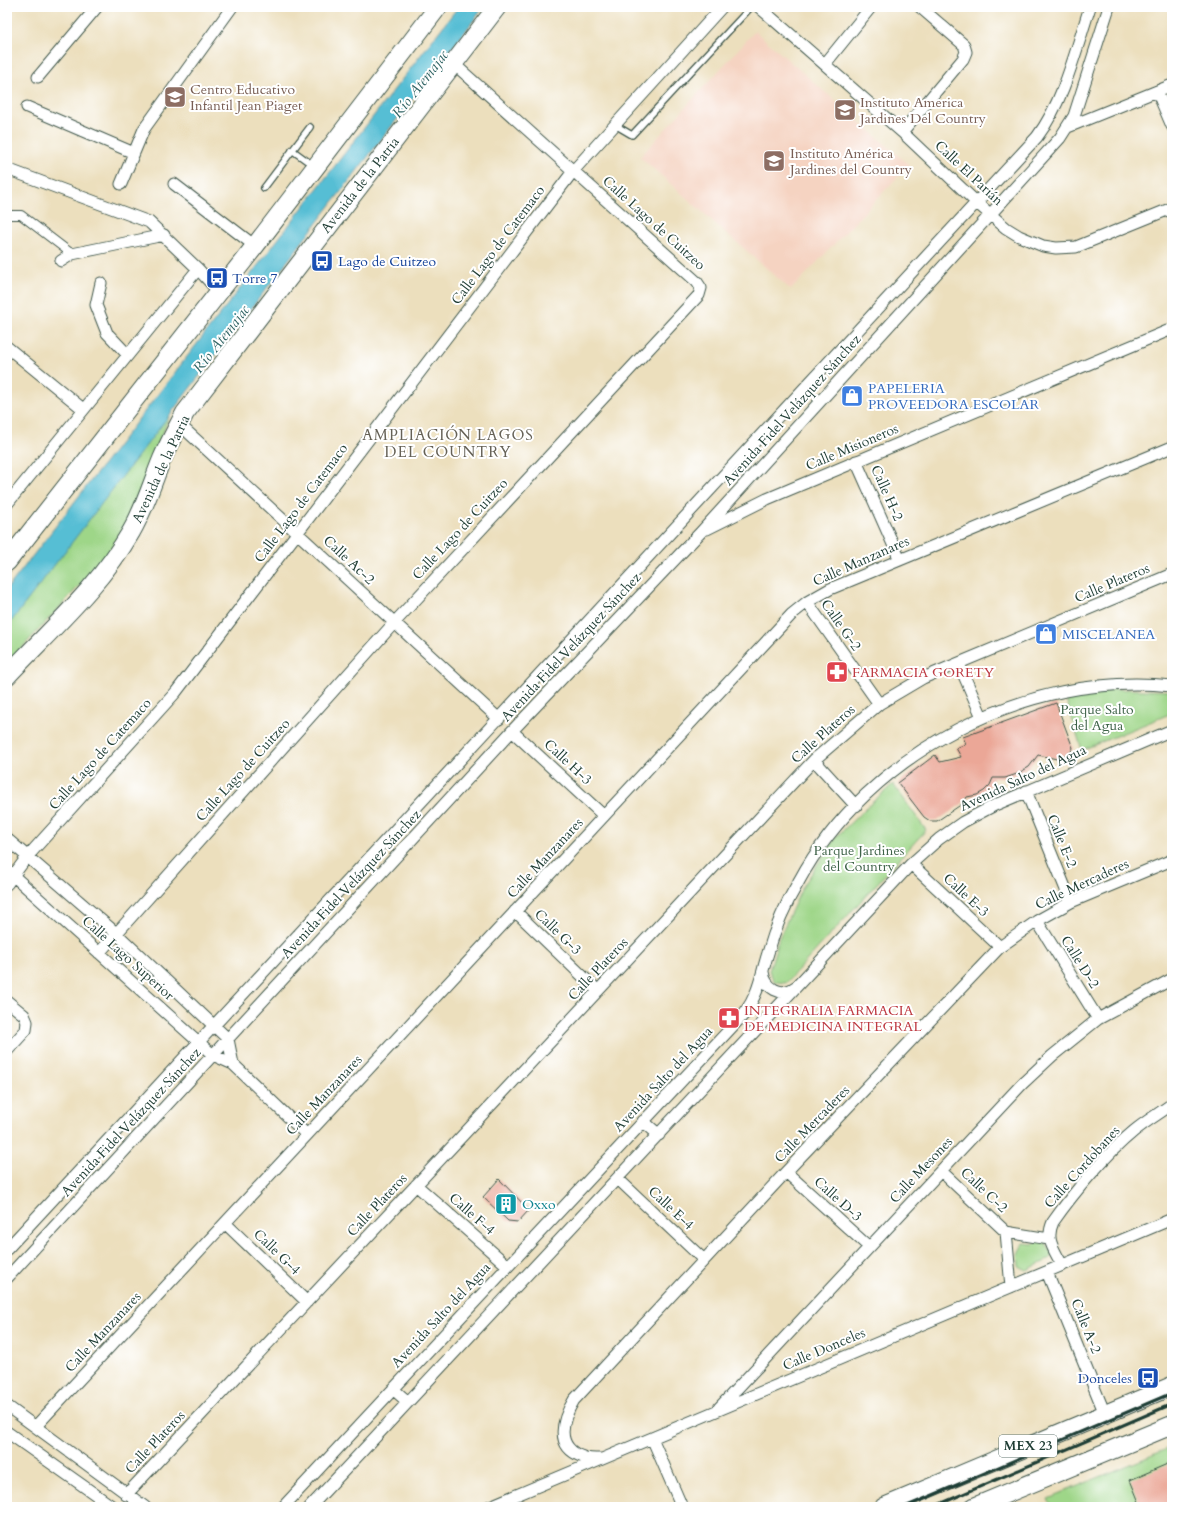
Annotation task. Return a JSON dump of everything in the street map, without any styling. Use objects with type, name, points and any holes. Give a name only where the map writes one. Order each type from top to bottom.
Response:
[{"type":"main road","points":[[7,562],[255,246],[438,7]]},
{"type":"main road","name":"Avenida de la Patria","points":[[7,676],[92,586],[116,557],[147,501],[162,460],[185,413],[497,7]]},
{"type":"main road","name":"MEX 23","points":[[884,1507],[1172,1386]]},
{"type":"main road","name":"MEX 23","points":[[974,1507],[1172,1425]]},
{"type":"street","points":[[38,77],[97,7]]},
{"type":"street","points":[[121,184],[144,129],[232,7]]},
{"type":"street","name":"Calle Lago de Catemaco","points":[[9,876],[176,692],[574,170],[722,7]]},
{"type":"street","name":"Calle El Parián","points":[[759,7],[902,132],[976,202],[1006,228],[1030,242],[1056,248],[1076,247],[1172,208]]},
{"type":"street","points":[[825,64],[871,7]]},
{"type":"street","points":[[902,132],[963,59],[966,52],[964,45],[920,7]]},
{"type":"street","name":"Avenida Fidel Velázquez Sánchez","points":[[7,1250],[976,202],[1038,137],[1048,123],[1057,104],[1090,7]]},
{"type":"street","name":"Avenida Fidel Velázquez Sánchez","points":[[7,1278],[512,731],[701,532],[1060,138],[1068,127],[1078,105],[1109,7]]},
{"type":"street","name":"Calle Lago de Cuitzeo","points":[[100,952],[394,622],[699,295],[701,288],[697,282],[453,63]]},
{"type":"street","points":[[1068,127],[1172,85]]},
{"type":"street","points":[[1157,91],[1172,126]]},
{"type":"street","points":[[27,107],[134,153]]},
{"type":"street","points":[[7,169],[148,222],[164,235],[219,292]]},
{"type":"street","points":[[174,184],[255,246]]},
{"type":"street","points":[[7,215],[21,215],[72,254]]},
{"type":"street","points":[[61,261],[72,254],[164,235]]},
{"type":"street","points":[[7,504],[127,354],[198,269]]},
{"type":"street","points":[[101,283],[96,305],[107,333],[127,354]]},
{"type":"street","name":"Calle Misioneros","points":[[701,532],[767,499],[1172,329]]},
{"type":"street","points":[[7,348],[83,409]]},
{"type":"street","name":"Calle Ac-2","points":[[179,424],[498,719]]},
{"type":"street","name":"Calle Manzanares","points":[[36,1426],[792,614],[807,602],[830,589],[1172,447]]},
{"type":"street","name":"Calle H-2","points":[[856,461],[900,560]]},
{"type":"street","name":"Calle Plateros","points":[[126,1495],[814,760],[879,704],[923,678],[1172,574]]},
{"type":"street","name":"Calle G-2","points":[[807,602],[879,704]]},
{"type":"street","points":[[551,662],[565,675]]},
{"type":"street","points":[[959,664],[982,717]]},
{"type":"street","name":"Avenida Salto del Agua","points":[[283,1507],[744,1014],[758,989],[777,926],[788,900],[800,878],[816,852],[836,827],[873,788],[921,750],[949,733],[982,717],[1017,704],[1056,692],[1087,687],[1153,684],[1172,686]]},
{"type":"street","name":"Avenida Salto del Agua","points":[[310,1507],[911,864],[939,839],[963,822],[994,805],[1172,730]]},
{"type":"street","name":"Calle H-3","points":[[512,731],[604,816]]},
{"type":"street","points":[[814,760],[856,806]]},
{"type":"street","name":"Calle E-2","points":[[1026,791],[1071,902]]},
{"type":"street","name":"Calle Lago Superior","points":[[7,840],[116,934],[228,1039]]},
{"type":"street","name":"Calle Mercaderes","points":[[601,1459],[584,1458],[574,1453],[564,1438],[563,1427],[566,1414],[574,1400],[786,1172],[1000,947],[1037,921],[1071,902],[1172,860]]},
{"type":"street","name":"Calle E-3","points":[[911,864],[1000,947]]},
{"type":"street","name":"Calle Lago Superior","points":[[9,876],[100,952],[214,1055],[233,1064],[307,1135]]},
{"type":"street","name":"Calle G-3","points":[[515,911],[598,991]]},
{"type":"street","name":"Calle D-2","points":[[1037,921],[1098,1019]]},
{"type":"street","points":[[271,964],[285,977]]},
{"type":"street","points":[[763,972],[766,983],[775,990],[786,992],[800,983]]},
{"type":"street","name":"Calle Mesones","points":[[716,1411],[1022,1084],[1052,1056],[1098,1019],[1172,979]]},
{"type":"street","points":[[7,1001],[24,1015],[27,1022],[26,1030],[7,1051]]},
{"type":"street","points":[[228,1039],[233,1064]]},
{"type":"street","name":"Calle Cordobanes","points":[[1049,1239],[1049,1230],[1053,1222],[1100,1164],[1134,1131],[1172,1104]]},
{"type":"street","points":[[643,1122],[659,1135]]},
{"type":"street","points":[[90,1160],[104,1173]]},
{"type":"street","name":"Calle C-2","points":[[941,1171],[1006,1232],[1049,1239]]},
{"type":"street","name":"Calle D-3","points":[[786,1172],[869,1247]]},
{"type":"street","name":"Calle E-4","points":[[618,1179],[704,1260]]},
{"type":"street","name":"Calle F-4","points":[[416,1185],[508,1266]]},
{"type":"street","name":"Calle Donceles","points":[[488,1507],[1172,1219]]},
{"type":"street","name":"Calle G-4","points":[[225,1223],[307,1302]]},
{"type":"street","name":"Calle C-2","points":[[1006,1232],[1011,1287]]},
{"type":"street","points":[[1049,1239],[1062,1265]]},
{"type":"street","name":"Calle A-2","points":[[1047,1272],[1105,1414]]},
{"type":"street","points":[[393,1389],[408,1402]]},
{"type":"street","points":[[7,1406],[36,1426],[126,1495],[145,1507]]},
{"type":"street","points":[[7,1432],[113,1507]]},
{"type":"street","points":[[652,1438],[682,1507]]},
{"type":"lane","points":[[616,125],[632,135],[751,7]]},
{"type":"lane","points":[[264,188],[310,127]]},
{"type":"lane","points":[[292,150],[316,167]]},
{"type":"shaded area","name":"Instituto América Jardines del Country","points":[[755,31],[909,165],[791,290],[640,157]]},
{"type":"green space","points":[[170,414],[133,511],[112,548],[7,664],[7,627]]},
{"type":"green space","name":"Parque Salto del Agua","points":[[1115,689],[1172,691],[1172,713],[1082,750],[1065,697]]},
{"type":"green space","name":"Parque Jardines del Country","points":[[893,784],[926,830],[786,983],[775,982],[769,971],[779,938],[802,888],[835,838]]},
{"type":"green space","points":[[1040,1240],[1045,1242],[1052,1253],[1050,1259],[1027,1270],[1019,1266],[1018,1255],[1023,1243],[1033,1244]]},
{"type":"green space","points":[[1172,1447],[1172,1507],[1053,1507],[1049,1498]]},
{"type":"water","name":"Río Atemajac","points":[[458,7],[484,7],[7,627],[7,589]]},
{"type":"building","points":[[1056,703],[1073,748],[1070,753],[1057,759],[1038,755],[1029,767],[1017,774],[1005,778],[993,778],[990,785],[984,791],[977,795],[967,797],[962,804],[937,821],[930,821],[924,817],[898,783],[935,755],[940,762],[961,757],[956,748],[966,744],[963,737]]},
{"type":"building","name":"Oxxo","points":[[499,1179],[529,1210],[518,1222],[508,1221],[483,1197]]},
{"type":"building","points":[[1172,1462],[1172,1507],[1141,1507],[1130,1480]]},
{"type":"railway","points":[[905,1507],[1172,1393]]},
{"type":"railway","points":[[933,1507],[1172,1404]]},
{"type":"place","name":"Centro Educativo Infantil Jean Piaget","points":[[175,97]]},
{"type":"place","name":"Instituto America Jardines Del Country","points":[[845,110]]},
{"type":"place","name":"Instituto América Jardines del Country","points":[[774,161]]},
{"type":"place","name":"Lago de Cuitzeo","points":[[322,261]]},
{"type":"place","name":"Torre 7","points":[[217,278]]},
{"type":"place","name":"PAPELERIA PROVEEDORA ESCOLAR","points":[[852,396]]},
{"type":"place","name":"MISCELANEA","points":[[1046,634]]},
{"type":"place","name":"FARMACIA GORETY","points":[[837,672]]},
{"type":"place","name":"INTEGRALIA FARMACIA DE MEDICINA INTEGRAL","points":[[729,1018]]},
{"type":"place","name":"Oxxo","points":[[506,1204]]},
{"type":"place","name":"Donceles","points":[[1148,1378]]},
{"type":"district","name":"AMPLIACIÓN LAGOS DEL COUNTRY","points":[[448,444]]}]
